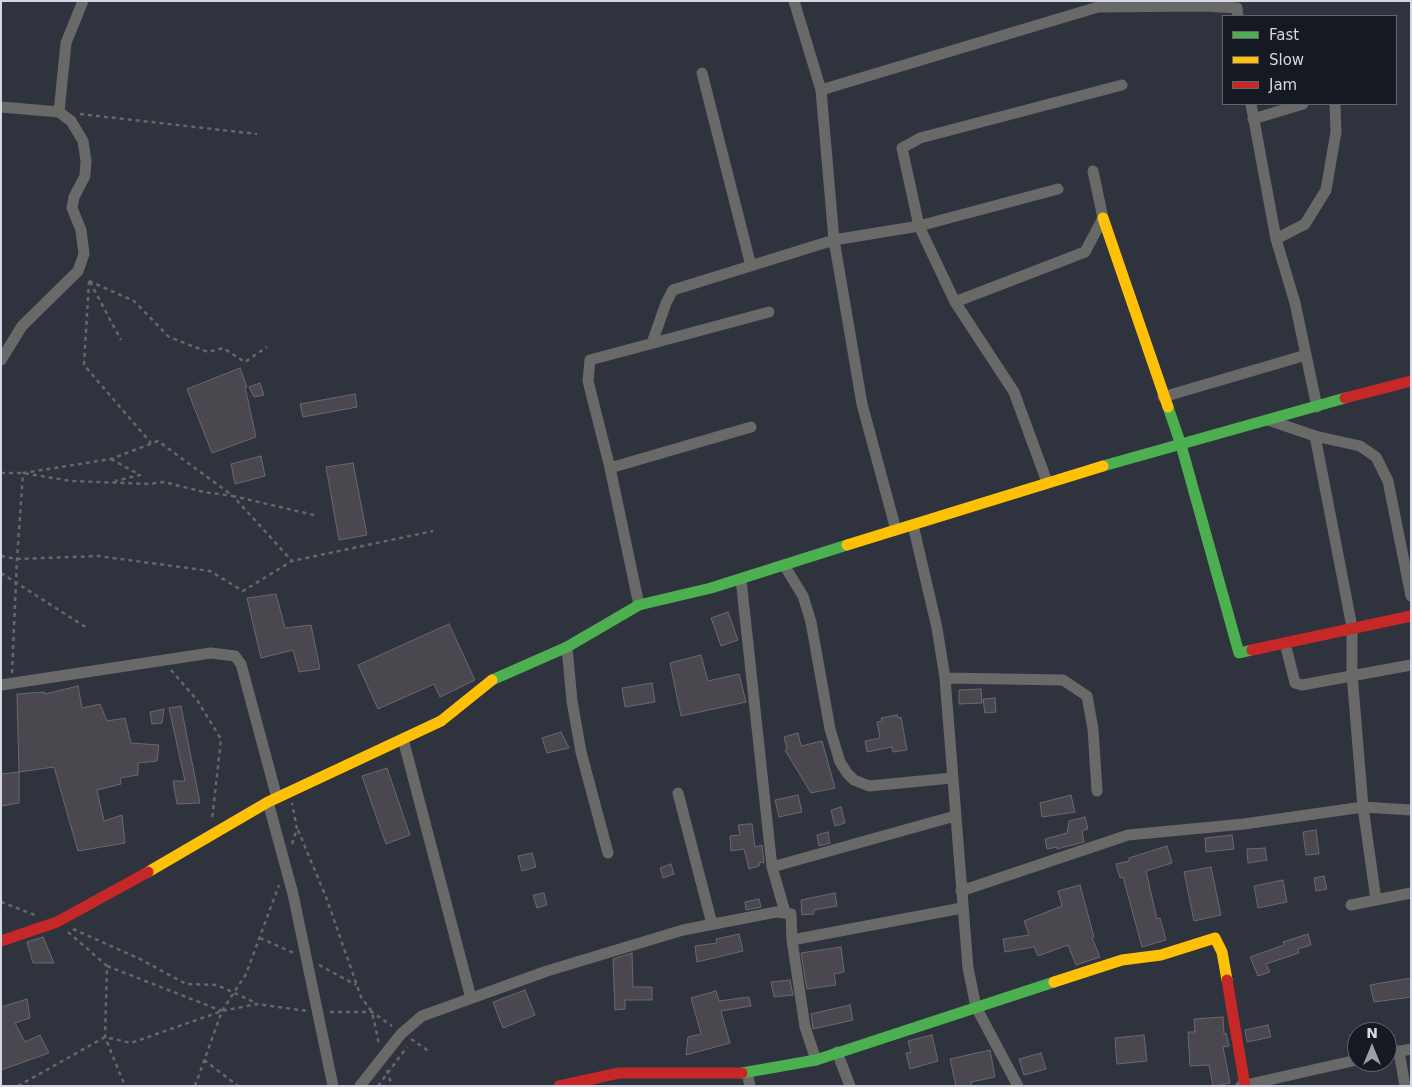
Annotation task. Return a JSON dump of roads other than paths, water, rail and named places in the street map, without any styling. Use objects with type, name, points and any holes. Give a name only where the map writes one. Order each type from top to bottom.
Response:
[{"type":"street","points":[[59,112],[66,43],[83,1]]},
{"type":"street","points":[[794,1],[821,90],[834,240],[862,404],[896,530]]},
{"type":"street","points":[[821,90],[1098,7],[1206,6],[1240,9]]},
{"type":"street","points":[[702,73],[751,266]]},
{"type":"street","points":[[1048,482],[1014,392],[955,302],[918,226],[902,148],[920,138],[1122,85]]},
{"type":"street","points":[[1251,105],[1276,239],[1295,303],[1317,408]]},
{"type":"street","points":[[1253,119],[1301,105]]},
{"type":"street","points":[[1276,239],[1305,224],[1326,190],[1336,132],[1335,105]]},
{"type":"street","points":[[1,107],[59,112],[71,120],[83,141],[86,161],[85,176],[74,197],[73,215],[81,230],[84,254],[78,271],[22,326],[1,360]]},
{"type":"street","points":[[1093,171],[1103,218],[1162,397],[1181,445],[1239,653],[1352,627],[1411,616]]},
{"type":"street","points":[[652,343],[666,303],[673,290],[834,240],[918,226],[1058,189]]},
{"type":"street","points":[[955,302],[1085,252],[1103,218]]},
{"type":"street","points":[[639,605],[610,468],[588,381],[590,360],[768,312]]},
{"type":"street","points":[[1162,397],[1306,355]]},
{"type":"street","points":[[1,941],[57,922],[86,908],[290,791],[442,721],[480,687],[490,681],[567,647],[639,605],[741,579],[1048,482],[1317,408],[1337,400],[1411,381]]},
{"type":"street","points":[[1268,420],[1315,436],[1360,446],[1376,457],[1388,481],[1406,537],[1411,596]]},
{"type":"street","points":[[610,468],[751,427]]},
{"type":"street","points":[[1315,436],[1352,627],[1352,674],[1363,808],[1376,900]]},
{"type":"street","points":[[913,525],[937,628],[945,678],[968,968],[976,1007],[1018,1086]]},
{"type":"street","points":[[784,565],[803,596],[811,622],[830,729],[840,762],[847,773],[854,780],[870,786],[952,778]]},
{"type":"street","points":[[741,579],[772,867],[785,912]]},
{"type":"street","points":[[1286,642],[1295,683],[1302,685],[1352,674],[1411,665]]},
{"type":"street","points":[[567,647],[572,701],[581,752],[608,853]]},
{"type":"street","points":[[7,684],[211,654],[235,656],[241,664],[273,800],[285,867],[333,1086]]},
{"type":"street","points":[[945,678],[1063,680],[1087,696],[1093,729],[1097,791]]},
{"type":"street","points":[[403,739],[471,998]]},
{"type":"street","points":[[678,793],[712,924]]},
{"type":"street","points":[[961,891],[1128,835],[1244,824],[1363,808],[1411,810]]},
{"type":"street","points":[[772,867],[955,816]]},
{"type":"street","points":[[1351,904],[1411,893]]},
{"type":"street","points":[[792,940],[962,908]]},
{"type":"street","points":[[360,1086],[382,1055],[401,1034],[422,1016],[556,969],[683,930],[764,913],[785,912],[791,914],[792,940],[805,1027],[816,1060]]},
{"type":"street","points":[[560,1086],[619,1073],[747,1073],[816,1060],[1122,960],[1161,955],[1215,938],[1222,952],[1244,1085],[1347,1062]]},
{"type":"street","points":[[1405,1086],[1399,1051],[1411,1049]]},
{"type":"street","points":[[837,1052],[850,1086]]},
{"type":"street","points":[[747,1073],[750,1086]]}]
